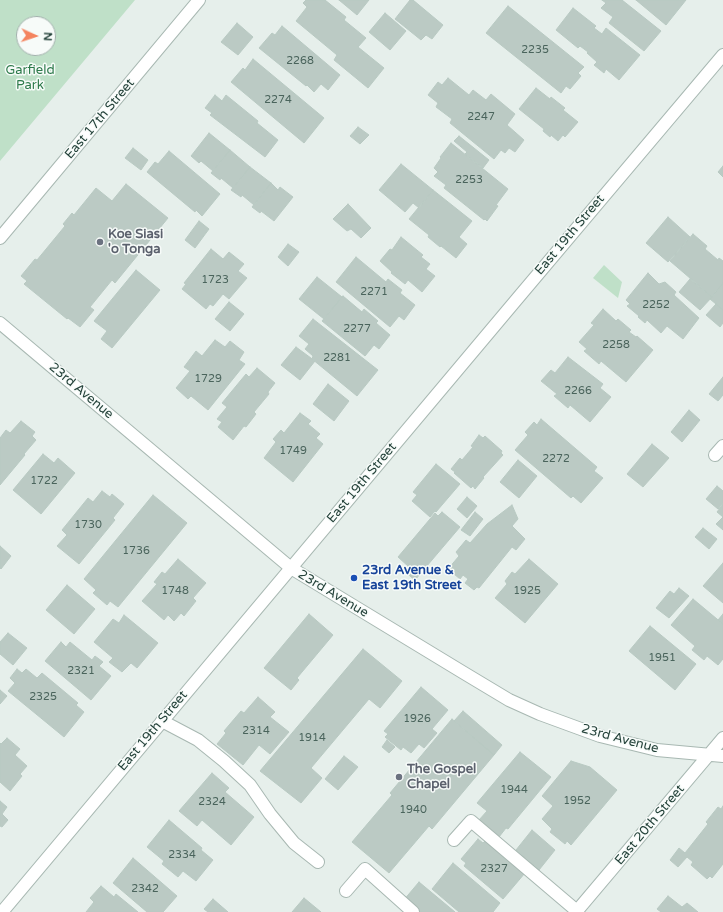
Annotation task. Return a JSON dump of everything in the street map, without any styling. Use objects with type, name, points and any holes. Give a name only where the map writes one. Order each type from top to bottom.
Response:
[{"type":"street","name":"East 17th Street","points":[[0,238],[199,0]]},
{"type":"street","name":"East 19th Street","points":[[2,912],[723,55]]},
{"type":"street","name":"23rd Avenue","points":[[0,323],[291,568],[509,700],[540,714],[600,736],[658,750],[723,756]]},
{"type":"street","points":[[715,455],[723,446]]},
{"type":"street","points":[[162,721],[198,740],[224,761],[250,785],[270,814],[294,842],[318,862]]},
{"type":"street","name":"East 20th Street","points":[[576,912],[723,738]]},
{"type":"street","points":[[454,840],[471,821],[576,912]]},
{"type":"street","points":[[346,891],[365,869],[413,912]]},
{"type":"green space","name":"Garfield Park","points":[[0,0],[135,0],[0,161]]},
{"type":"green space","points":[[604,265],[622,282],[618,298],[593,278]]},
{"type":"building","points":[[306,0],[325,0],[346,17],[344,20],[366,38],[358,47],[384,68],[368,88],[334,60],[337,55],[296,21],[307,7],[303,3]]},
{"type":"building","points":[[339,0],[369,0],[357,15]]},
{"type":"building","points":[[410,0],[413,0],[443,25],[432,39],[426,35],[421,40],[395,19]]},
{"type":"building","points":[[602,0],[622,0],[661,31],[644,51],[609,23],[613,17],[601,8],[606,3]]},
{"type":"building","points":[[636,0],[686,0],[666,25]]},
{"type":"building","points":[[508,6],[584,67],[578,73],[581,76],[570,89],[566,86],[561,93],[486,33]]},
{"type":"building","points":[[573,8],[596,26],[594,28],[602,34],[606,28],[640,55],[619,80],[606,69],[604,73],[594,65],[597,62],[587,53],[588,52],[580,46],[578,48],[556,30]]},
{"type":"building","points":[[385,13],[406,31],[390,50],[369,32]]},
{"type":"building","points":[[237,23],[253,37],[238,55],[221,42]]},
{"type":"building","points":[[282,26],[340,75],[328,90],[321,84],[314,92],[259,48],[272,33],[275,35]]},
{"type":"building","points":[[253,59],[324,118],[304,143],[231,82],[243,68],[245,70]]},
{"type":"building","points":[[448,78],[469,95],[473,90],[486,100],[491,94],[515,114],[507,125],[524,140],[515,152],[509,148],[505,153],[501,150],[494,159],[450,123],[452,119],[436,107],[438,103],[428,95],[438,82],[442,85]]},
{"type":"building","points":[[536,88],[565,108],[563,110],[578,122],[565,137],[563,135],[558,141],[551,135],[550,137],[543,131],[544,129],[519,109]]},
{"type":"building","points":[[215,95],[222,101],[226,95],[258,121],[257,123],[278,140],[265,157],[210,115],[212,113],[205,108]]},
{"type":"building","points":[[358,127],[369,135],[360,144],[350,136]]},
{"type":"building","points":[[209,133],[230,150],[213,171],[201,161],[199,163],[191,156]]},
{"type":"building","points":[[459,136],[489,160],[483,168],[465,154],[467,152],[454,141]]},
{"type":"building","points":[[451,143],[508,189],[496,205],[498,206],[487,221],[444,188],[446,185],[434,176],[438,172],[434,168],[441,158],[440,157]]},
{"type":"building","points":[[133,148],[148,160],[141,170],[125,158]]},
{"type":"building","points":[[230,150],[250,167],[233,188],[221,178],[220,180],[211,173]]},
{"type":"building","points":[[169,151],[220,194],[202,216],[196,210],[195,212],[147,172],[155,162],[158,164]]},
{"type":"building","points":[[401,164],[433,190],[419,208],[413,203],[405,212],[379,190]]},
{"type":"building","points":[[723,166],[723,177],[718,172]]},
{"type":"building","points":[[250,167],[271,183],[254,205],[242,195],[241,197],[231,190]]},
{"type":"building","points":[[271,183],[278,190],[280,187],[293,197],[274,221],[261,211],[260,213],[252,207]]},
{"type":"building","name":"Koe Siasi 'o Tonga","points":[[126,184],[168,218],[115,283],[112,280],[90,307],[94,310],[80,327],[68,318],[67,319],[24,284],[27,281],[21,276],[35,259],[37,260],[65,226],[63,224],[72,213],[74,215],[96,188],[112,201]]},
{"type":"building","points":[[433,190],[472,221],[459,237],[467,244],[456,258],[441,246],[440,247],[428,237],[429,235],[409,219]]},
{"type":"building","points":[[348,204],[371,228],[361,238],[351,229],[347,231],[333,219]]},
{"type":"building","points":[[668,217],[690,237],[668,262],[646,243]]},
{"type":"building","points":[[199,221],[209,229],[195,248],[185,240]]},
{"type":"building","points":[[693,234],[707,246],[705,249],[718,260],[719,258],[723,261],[723,283],[712,297],[670,261]]},
{"type":"building","points":[[401,237],[423,255],[421,257],[430,264],[426,269],[435,276],[422,292],[408,280],[405,284],[391,273],[392,272],[380,261],[390,249],[392,250]]},
{"type":"building","points":[[288,244],[299,252],[288,266],[278,257]]},
{"type":"building","points":[[211,249],[223,259],[229,252],[244,264],[238,271],[247,278],[229,299],[223,294],[213,306],[210,304],[206,309],[182,289],[186,284],[184,283]]},
{"type":"building","points":[[356,257],[386,282],[388,279],[402,290],[400,293],[415,305],[404,320],[399,316],[390,327],[336,282]]},
{"type":"building","points":[[136,270],[160,290],[112,348],[101,339],[107,331],[94,321]]},
{"type":"building","points":[[648,273],[659,284],[665,282],[676,292],[674,295],[699,318],[683,339],[667,326],[661,333],[647,320],[645,323],[627,306],[630,304],[626,300]]},
{"type":"building","points":[[317,277],[342,297],[324,319],[299,299]]},
{"type":"building","points":[[690,279],[712,297],[700,310],[679,292]]},
{"type":"building","points":[[723,283],[723,310],[710,299]]},
{"type":"building","points":[[343,296],[362,312],[364,309],[378,321],[376,323],[390,335],[379,349],[374,345],[365,356],[322,321]]},
{"type":"building","points":[[229,302],[244,314],[230,331],[215,319]]},
{"type":"building","points":[[716,304],[723,310],[723,323],[720,327],[706,315]]},
{"type":"building","points":[[603,309],[616,321],[618,319],[631,330],[629,332],[636,337],[637,336],[653,350],[626,382],[601,361],[599,364],[584,351],[587,349],[579,342],[594,325],[591,323]]},
{"type":"building","points":[[313,319],[378,370],[357,396],[312,359],[313,356],[305,349],[309,344],[299,336]]},
{"type":"building","points":[[215,340],[225,347],[230,341],[244,352],[239,360],[245,364],[208,410],[191,396],[188,399],[176,388],[190,371],[184,367],[196,351],[202,356]]},
{"type":"building","points":[[296,347],[315,361],[300,380],[281,365]]},
{"type":"building","points":[[568,357],[603,384],[600,388],[611,397],[590,422],[570,405],[568,408],[554,396],[557,394],[541,381],[551,370],[555,373]]},
{"type":"building","points":[[257,368],[275,383],[268,392],[269,394],[254,412],[256,414],[233,440],[218,427],[222,422],[217,419],[227,407],[222,403],[246,374],[249,377]]},
{"type":"building","points":[[723,377],[723,395],[718,401],[709,394]]},
{"type":"building","points":[[328,384],[349,401],[334,421],[313,404]]},
{"type":"building","points":[[689,410],[700,420],[682,442],[671,432]]},
{"type":"building","points":[[300,413],[311,421],[308,424],[320,434],[316,438],[323,444],[293,482],[264,458],[276,442],[273,439],[281,430],[284,433]]},
{"type":"building","points":[[541,419],[597,467],[594,471],[603,478],[581,503],[573,496],[571,498],[515,450],[528,435],[525,432],[534,422],[537,425]]},
{"type":"building","points":[[21,421],[35,432],[32,436],[36,440],[0,485],[0,438],[6,430],[10,433]]},
{"type":"building","points":[[479,435],[483,438],[485,436],[502,451],[501,453],[503,455],[483,477],[484,478],[475,489],[473,486],[471,488],[451,469],[460,458],[462,460],[473,447],[471,446]]},
{"type":"building","points":[[652,444],[669,458],[643,487],[627,474]]},
{"type":"building","points":[[43,454],[54,463],[58,458],[75,473],[41,514],[13,490]]},
{"type":"building","points":[[518,460],[537,476],[519,498],[500,482]]},
{"type":"building","points":[[436,464],[460,484],[430,517],[412,501],[417,495],[413,492]]},
{"type":"building","points":[[717,486],[723,491],[723,503],[718,509],[706,499]]},
{"type":"building","points":[[102,491],[110,497],[112,494],[124,504],[113,518],[115,520],[79,564],[57,546],[67,535],[62,530],[88,498],[93,502]]},
{"type":"building","points":[[153,495],[187,523],[118,607],[110,601],[107,605],[93,593],[96,590],[84,579]]},
{"type":"building","points":[[467,497],[477,506],[467,518],[457,509]]},
{"type":"building","points":[[723,504],[723,517],[717,512]]},
{"type":"building","points":[[512,505],[518,519],[512,526],[525,539],[516,550],[512,547],[479,588],[477,587],[474,590],[465,583],[468,579],[463,575],[460,579],[448,569],[459,556],[456,552],[466,540],[470,543],[487,524]]},
{"type":"building","points":[[442,512],[460,527],[415,580],[405,572],[409,567],[398,557],[435,513],[438,516]]},
{"type":"building","points":[[475,512],[483,519],[470,536],[461,530]]},
{"type":"building","points":[[723,517],[723,530],[716,524]]},
{"type":"building","points":[[703,528],[717,539],[709,549],[695,537]]},
{"type":"building","points":[[0,546],[11,556],[1,569],[0,568]]},
{"type":"building","points":[[178,559],[206,583],[193,598],[196,601],[184,616],[181,613],[174,621],[168,615],[164,620],[142,601],[157,584],[154,582],[162,572],[165,574]]},
{"type":"building","points":[[529,559],[558,584],[525,623],[495,598],[507,584],[505,581],[512,572],[515,574]]},
{"type":"building","points":[[723,563],[723,603],[703,586]]},
{"type":"building","points":[[67,585],[95,609],[74,634],[46,610]]},
{"type":"building","points":[[679,588],[689,596],[669,618],[656,608],[670,591],[674,594]]},
{"type":"building","points":[[693,599],[723,624],[723,659],[718,665],[707,656],[704,660],[692,650],[695,646],[671,625]]},
{"type":"building","points":[[309,614],[333,635],[297,678],[299,680],[291,690],[264,668]]},
{"type":"building","points":[[723,614],[723,624],[718,620]]},
{"type":"building","points":[[124,615],[158,643],[137,668],[131,663],[122,672],[109,662],[113,658],[94,642],[113,619],[119,623]]},
{"type":"building","points":[[650,626],[696,664],[675,690],[629,651]]},
{"type":"building","points":[[8,633],[27,648],[13,665],[0,654],[0,642]]},
{"type":"building","points":[[61,642],[66,647],[70,642],[92,660],[95,656],[103,662],[99,666],[111,676],[91,700],[45,661]]},
{"type":"building","points":[[363,649],[402,681],[380,708],[369,699],[311,768],[322,778],[301,803],[260,771]]},
{"type":"building","points":[[17,669],[22,673],[26,669],[37,678],[42,673],[78,703],[76,705],[84,712],[64,737],[8,691],[15,683],[10,678]]},
{"type":"building","points":[[421,687],[448,710],[432,729],[437,733],[424,748],[419,744],[411,753],[403,747],[401,750],[385,737],[388,734],[384,731]]},
{"type":"building","points":[[0,690],[7,696],[0,704]]},
{"type":"building","points":[[258,697],[275,712],[270,717],[289,732],[270,754],[259,745],[243,765],[217,744],[226,733],[224,731],[241,711],[244,713]]},
{"type":"building","points":[[463,711],[502,745],[494,755],[454,721]]},
{"type":"building","points":[[452,719],[494,755],[432,829],[429,826],[389,873],[352,842],[392,795],[390,793]]},
{"type":"building","points":[[7,738],[20,749],[15,755],[27,766],[20,774],[22,776],[10,791],[0,782],[0,743],[1,744]]},
{"type":"building","points":[[387,740],[395,747],[389,753],[382,747]]},
{"type":"building","points":[[520,752],[551,777],[508,829],[506,828],[499,837],[479,820],[487,811],[477,803]]},
{"type":"building","points":[[344,756],[358,767],[338,790],[325,779]]},
{"type":"building","points":[[571,761],[590,767],[617,790],[571,845],[567,841],[565,844],[550,832],[552,829],[542,819],[553,806],[542,796]]},
{"type":"building","points":[[212,773],[229,788],[225,792],[254,817],[231,845],[202,820],[197,826],[179,811]]},
{"type":"building","points":[[0,801],[7,807],[2,814],[8,820],[2,827],[0,826]]},
{"type":"building","points":[[723,806],[723,864],[712,878],[710,876],[707,879],[691,865],[693,862],[687,857],[678,867],[670,860],[679,848],[685,853],[708,824],[706,822],[718,807],[721,809]]},
{"type":"building","points":[[169,820],[202,848],[201,850],[213,860],[196,881],[183,871],[178,877],[162,864],[164,861],[147,847]]},
{"type":"building","points":[[532,830],[555,850],[539,870],[516,850]]},
{"type":"building","points":[[478,839],[483,843],[486,840],[525,873],[503,899],[464,866],[466,863],[461,859]]},
{"type":"building","points":[[133,858],[177,896],[163,912],[147,912],[113,883]]},
{"type":"building","points":[[453,863],[500,903],[493,912],[459,912],[432,889]]},
{"type":"building","points":[[419,882],[455,912],[417,912],[403,901]]},
{"type":"building","points":[[101,886],[114,897],[116,894],[138,912],[86,912],[94,902],[90,898]]},
{"type":"building","points":[[668,896],[682,907],[687,903],[698,912],[661,912],[657,909]]},
{"type":"building","points":[[304,898],[321,912],[292,912]]},
{"type":"building","points":[[213,899],[228,912],[208,912],[204,909]]},
{"type":"place","name":"Koe Siasi 'o Tonga","points":[[100,242]]},
{"type":"place","name":"23rd Avenue & East 19th Street","points":[[354,578]]},
{"type":"place","name":"The Gospel Chapel","points":[[399,777]]}]
